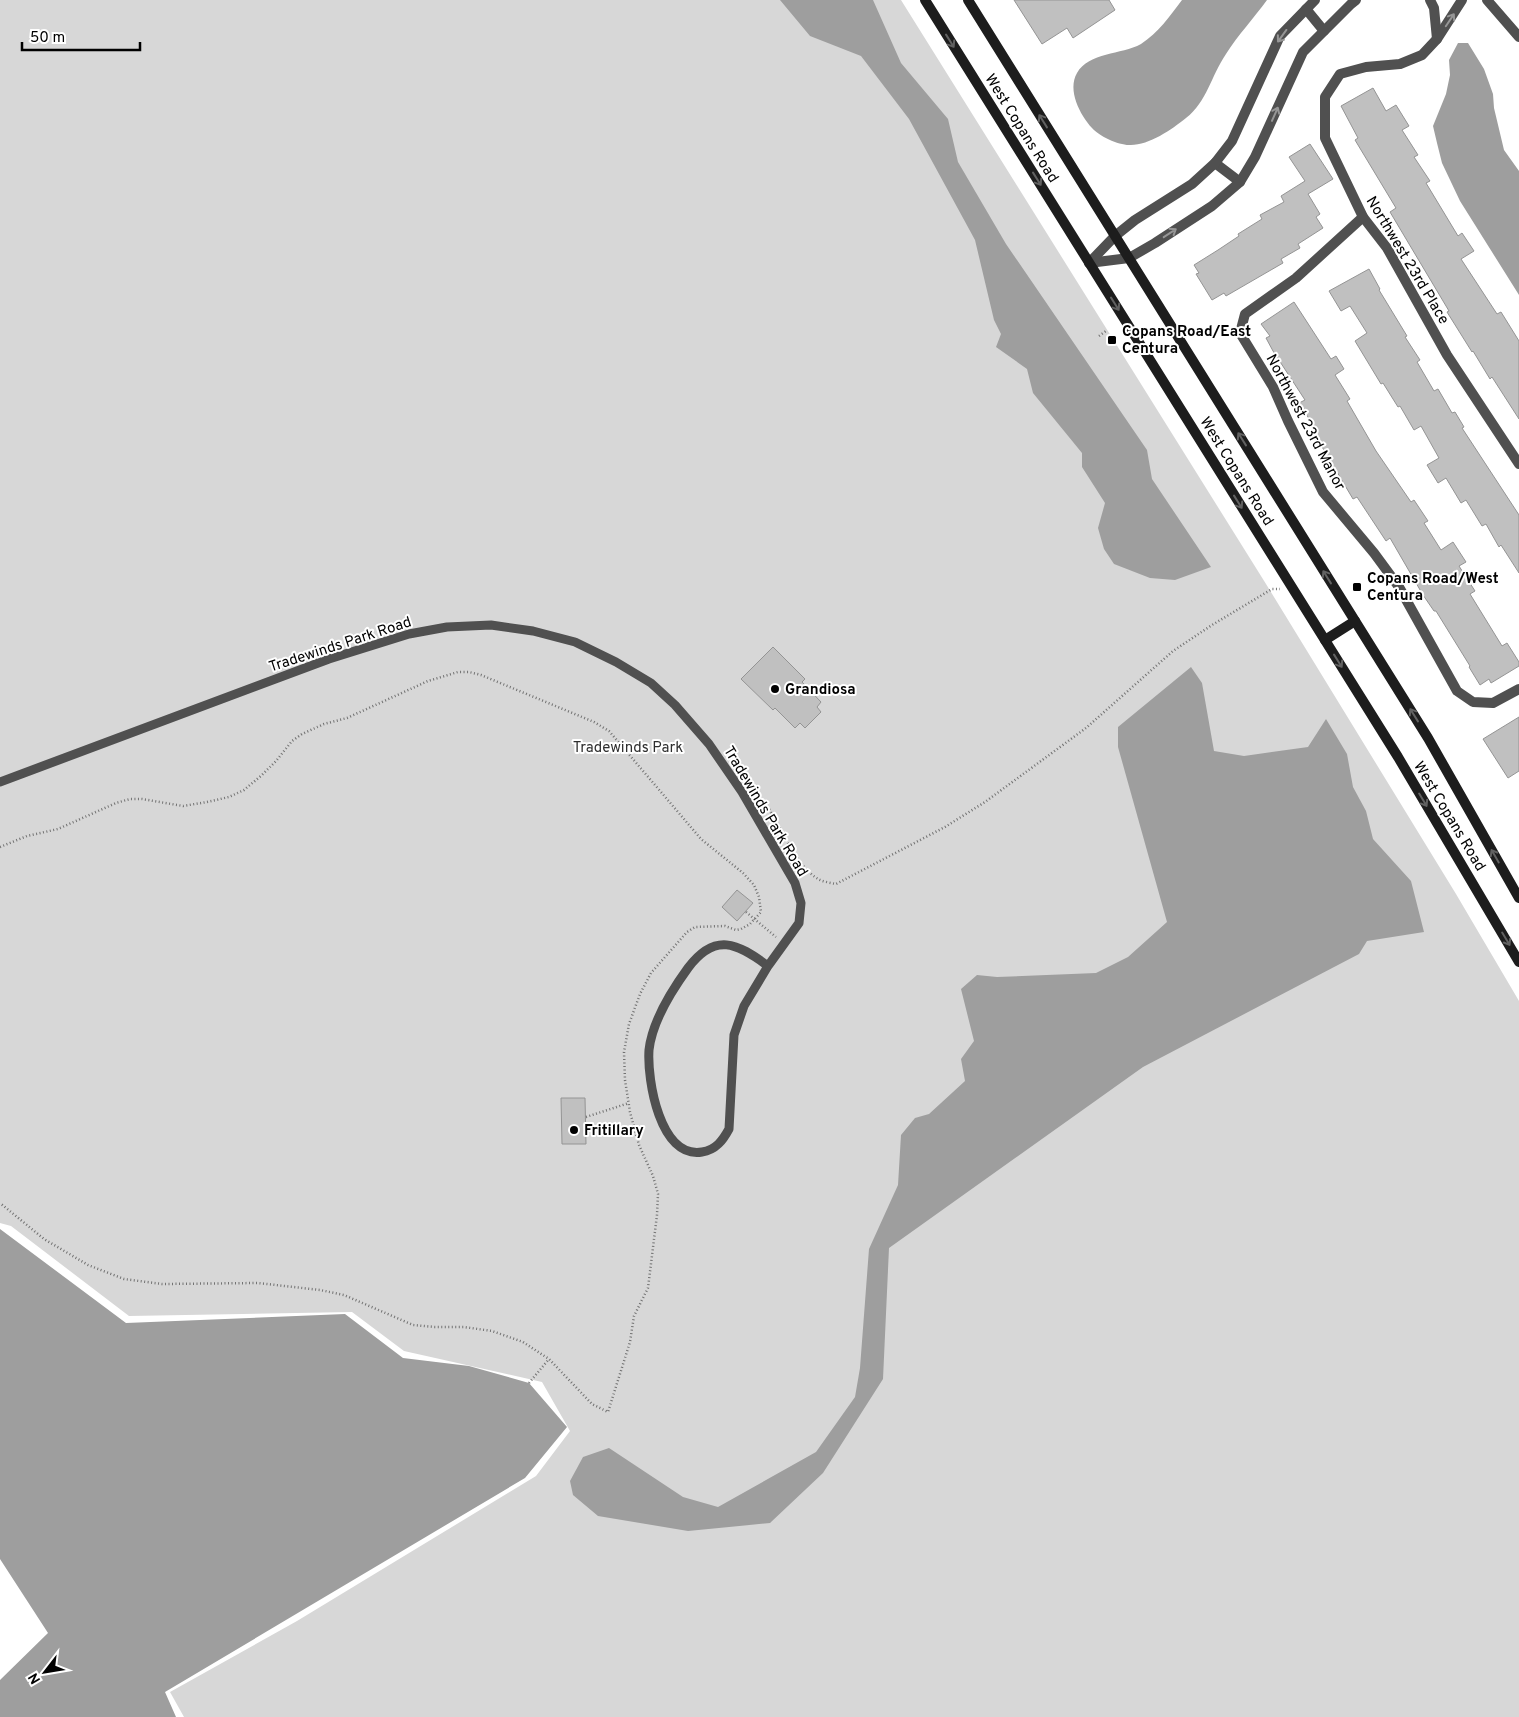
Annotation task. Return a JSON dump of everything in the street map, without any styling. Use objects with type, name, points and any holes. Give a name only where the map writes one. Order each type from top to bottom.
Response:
[{"type":"main road","name":"West Copans Road","points":[[925,0],[1398,757],[1519,962]]},
{"type":"main road","name":"West Copans Road","points":[[968,0],[1428,738],[1519,898]]},
{"type":"main road","points":[[1325,640],[1355,621]]},
{"type":"street","points":[[1089,263],[1115,236],[1135,220],[1192,184],[1215,162],[1232,141],[1280,36],[1315,0]]},
{"type":"street","points":[[1089,263],[1128,258],[1212,206],[1240,182],[1255,157],[1303,52],[1356,0]]},
{"type":"street","points":[[1430,0],[1434,8],[1437,40]]},
{"type":"street","name":"Northwest 23rd Place","points":[[1462,0],[1437,40],[1422,55],[1400,64],[1366,67],[1340,74],[1325,97],[1325,138],[1363,217],[1386,248],[1447,355],[1519,464]]},
{"type":"street","points":[[1487,0],[1519,37]]},
{"type":"street","points":[[1306,9],[1324,31]]},
{"type":"street","points":[[1215,162],[1240,182]]},
{"type":"street","name":"Northwest 23rd Manor","points":[[1363,217],[1296,278],[1245,314],[1240,333],[1273,387],[1323,492],[1374,553],[1399,587],[1457,692],[1473,702],[1493,703],[1519,689]]},
{"type":"lane","name":"Tradewinds Park Road","points":[[0,782],[329,659],[409,634],[447,627],[491,625],[534,631],[575,642],[616,662],[651,683],[675,705],[709,744],[756,816],[795,883],[801,902],[799,923],[768,966],[744,1006],[734,1035],[729,1128],[722,1141],[708,1152],[695,1154],[682,1150],[670,1139],[660,1118],[650,1080],[650,1049],[660,1015],[675,985],[694,960],[708,948],[734,945],[768,966]]},
{"type":"path","points":[[1099,336],[1106,331]]},
{"type":"path","points":[[756,816],[770,809],[795,854],[805,867],[820,880],[836,884],[945,826],[985,802],[1086,728],[1173,651],[1212,625],[1272,589],[1294,590]]},
{"type":"path","points":[[0,848],[27,836],[58,828],[116,803],[130,799],[142,798],[183,806],[229,797],[244,790],[262,775],[292,741],[302,734],[324,724],[347,718],[428,681],[458,672],[469,672],[481,675],[594,722],[609,732],[702,839],[743,873],[754,885],[761,905],[761,912],[741,929],[736,930],[725,926],[696,927],[687,932],[651,973],[640,994],[632,1017],[624,1052],[625,1080],[639,1145],[653,1176],[658,1194],[657,1216],[648,1288],[634,1316],[630,1342],[608,1412],[592,1404],[549,1359],[522,1342],[492,1331],[464,1327],[413,1325],[344,1295],[320,1290],[258,1283],[162,1284],[124,1279],[88,1265],[44,1239],[0,1203]]},
{"type":"path","points":[[746,912],[785,944]]},
{"type":"path","points":[[586,1117],[629,1103]]},
{"type":"path","points":[[529,1383],[549,1359]]},
{"type":"green space","name":"Tradewinds Park","points":[[0,0],[901,0],[1266,584],[1456,894],[1519,1001],[1519,1717],[184,1717],[170,1692],[297,1621],[536,1476],[570,1431],[542,1382],[404,1351],[352,1312],[129,1316],[11,1226],[0,1223]]},
{"type":"shaded area","points":[[780,0],[873,0],[901,63],[948,119],[958,162],[1006,244],[1147,450],[1152,479],[1211,567],[1175,580],[1150,578],[1114,564],[1104,549],[1098,528],[1105,503],[1082,467],[1082,453],[1033,393],[1027,369],[996,347],[1001,334],[994,320],[975,240],[909,119],[861,56],[810,36]]},
{"type":"shaded area","points":[[1182,0],[1267,0],[1231,47],[1221,62],[1204,97],[1186,118],[1166,132],[1136,145],[1125,145],[1104,137],[1092,128],[1076,102],[1073,87],[1077,73],[1082,66],[1097,57],[1133,48],[1147,40]]},
{"type":"shaded area","points":[[1458,43],[1468,43],[1484,69],[1493,94],[1494,108],[1504,150],[1519,171],[1519,295],[1460,201],[1442,163],[1437,143],[1433,126],[1446,94],[1450,75],[1449,60]]},
{"type":"shaded area","points":[[1191,667],[1202,683],[1214,751],[1244,756],[1308,747],[1326,719],[1347,754],[1353,787],[1366,811],[1373,839],[1411,881],[1424,932],[1367,941],[1359,954],[1143,1067],[889,1248],[883,1379],[823,1473],[770,1523],[688,1531],[598,1516],[573,1495],[570,1481],[583,1457],[609,1448],[683,1497],[718,1507],[816,1452],[855,1397],[860,1368],[869,1249],[898,1185],[901,1135],[915,1118],[929,1114],[965,1081],[961,1059],[974,1041],[961,989],[977,975],[997,977],[1096,973],[1128,957],[1167,922],[1118,747],[1118,727]]},
{"type":"shaded area","points":[[0,1229],[126,1323],[345,1314],[403,1358],[469,1366],[529,1383],[567,1427],[525,1478],[165,1692],[176,1717],[0,1717],[0,1680],[48,1633],[0,1559]]},
{"type":"building","points":[[1014,0],[1109,0],[1115,10],[1073,38],[1067,28],[1042,44]]},
{"type":"building","points":[[1373,88],[1386,111],[1396,105],[1409,126],[1402,130],[1418,155],[1414,157],[1430,181],[1426,183],[1458,236],[1462,233],[1474,251],[1461,259],[1497,314],[1501,312],[1519,341],[1519,419],[1492,377],[1490,379],[1447,312],[1449,311],[1390,212],[1396,208],[1355,140],[1358,138],[1341,106]]},
{"type":"building","points":[[1310,144],[1333,179],[1308,194],[1320,214],[1316,217],[1323,228],[1298,244],[1300,248],[1281,259],[1283,263],[1226,296],[1224,293],[1212,300],[1196,274],[1199,273],[1194,265],[1262,219],[1260,215],[1284,202],[1281,196],[1305,181],[1289,157]]},
{"type":"building","points":[[1369,269],[1379,290],[1407,336],[1405,337],[1420,360],[1417,362],[1434,391],[1438,389],[1452,413],[1455,412],[1464,427],[1462,428],[1519,515],[1519,573],[1501,545],[1499,547],[1486,524],[1482,526],[1466,500],[1461,503],[1446,478],[1438,483],[1427,465],[1439,458],[1421,426],[1414,430],[1400,406],[1398,407],[1383,383],[1381,384],[1355,341],[1367,333],[1350,306],[1341,311],[1329,291]]},
{"type":"building","points":[[1294,302],[1331,359],[1336,356],[1344,369],[1335,375],[1350,399],[1347,401],[1376,451],[1411,502],[1414,500],[1428,521],[1424,523],[1441,550],[1453,542],[1466,562],[1459,566],[1475,591],[1470,594],[1502,646],[1507,643],[1519,662],[1519,666],[1491,683],[1489,679],[1480,685],[1436,611],[1434,611],[1423,595],[1390,538],[1386,541],[1357,497],[1353,499],[1312,430],[1315,428],[1299,403],[1305,400],[1273,351],[1266,338],[1270,336],[1261,324]]},
{"type":"building","name":"Grandiosa","points":[[773,647],[805,679],[802,682],[821,702],[817,707],[821,712],[805,728],[800,723],[795,728],[741,679]]},
{"type":"building","points":[[1519,717],[1519,771],[1508,778],[1483,739]]},
{"type":"building","points":[[737,890],[753,903],[737,921],[722,907]]},
{"type":"building","name":"Fritillary","points":[[561,1098],[585,1098],[586,1144],[562,1144]]},
{"type":"place","name":"Copans Road/East Centura","points":[[1112,340]]},
{"type":"place","name":"Copans Road/West Centura","points":[[1357,587]]},
{"type":"place","name":"Grandiosa","points":[[775,689]]},
{"type":"place","name":"Fritillary","points":[[574,1130]]}]
